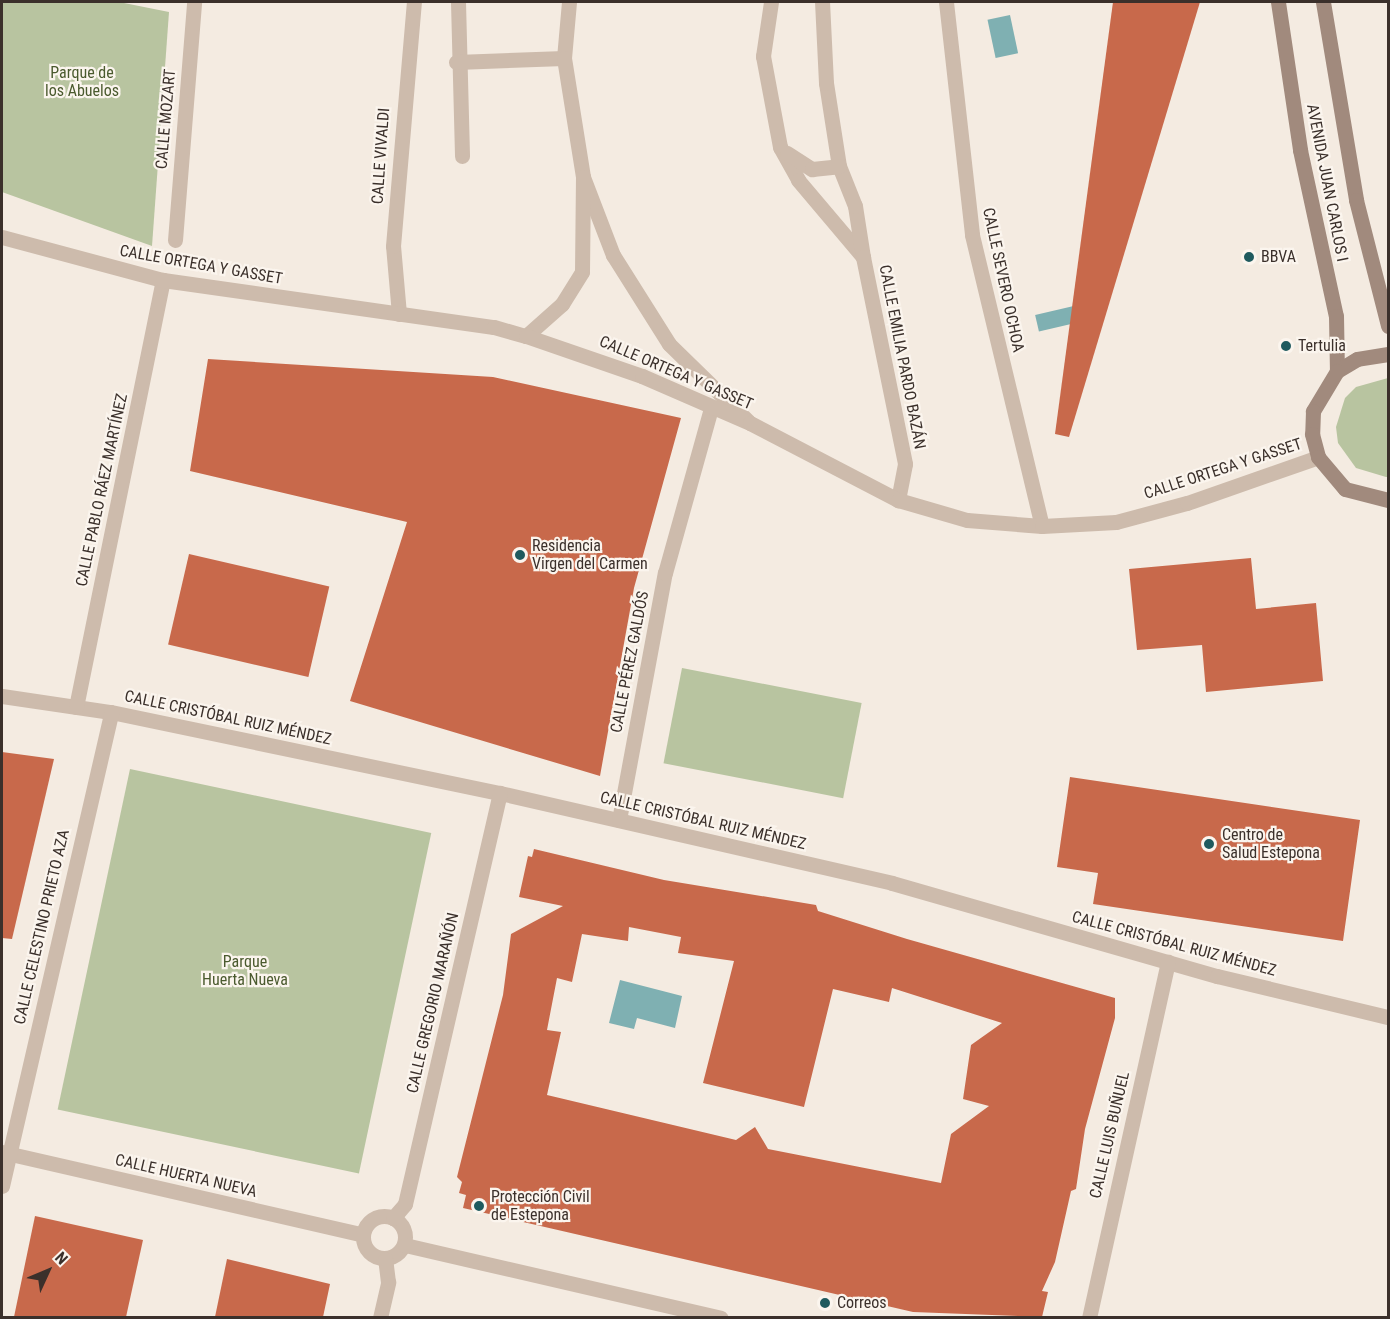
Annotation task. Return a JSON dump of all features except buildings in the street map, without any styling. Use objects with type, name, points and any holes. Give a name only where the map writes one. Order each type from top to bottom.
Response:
[{"type":"main road","name":"AVENIDA JUAN CARLOS I","points":[[1278,2],[1300,150],[1336,316],[1337,371]]},
{"type":"main road","name":"AVENIDA JUAN CARLOS I","points":[[1323,2],[1356,200],[1389,327]]},
{"type":"main road","points":[[1387,505],[1345,489],[1318,457],[1313,411],[1337,371],[1357,359],[1389,354]]},
{"type":"street","name":"CALLE MOZART","points":[[175,240],[194,2]]},
{"type":"street","name":"CALLE VIVALDI","points":[[399,314],[393,246],[414,2]]},
{"type":"street","points":[[458,2],[456,62],[462,156]]},
{"type":"street","points":[[526,336],[562,304],[582,272],[583,177],[564,58],[569,2]]},
{"type":"street","name":"CALLE EMILIA PARDO BAZÁN","points":[[771,2],[763,56],[780,147],[798,180],[863,257]]},
{"type":"street","name":"CALLE EMILIA PARDO BAZÁN","points":[[822,2],[826,83],[839,166],[855,206],[863,257],[905,464],[898,500]]},
{"type":"street","name":"CALLE SEVERO OCHOA","points":[[946,2],[972,235],[1042,526]]},
{"type":"street","points":[[456,62],[564,58]]},
{"type":"street","points":[[780,147],[812,169],[839,166]]},
{"type":"street","points":[[583,177],[636,297],[669,344],[750,423]]},
{"type":"street","name":"CALLE ORTEGA Y GASSET","points":[[2,237],[163,280],[399,314],[526,336],[642,376],[711,408],[750,423],[898,500],[967,520],[1042,526],[1116,522],[1187,503],[1318,457]]},
{"type":"street","name":"CALLE PABLO RÁEZ MARTÍNEZ","points":[[76,707],[163,280]]},
{"type":"street","name":"CALLE PÉREZ GALDÓS","points":[[619,820],[665,573],[711,408]]},
{"type":"street","name":"CALLE CRISTÓBAL RUIZ MÉNDEZ","points":[[2,696],[111,712],[500,793],[892,883],[1168,962],[1389,1017]]},
{"type":"street","name":"CALLE CELESTINO PRIETO AZA","points":[[2,1186],[6,1153],[111,712]]},
{"type":"street","name":"CALLE GREGORIO MARAÑÓN","points":[[393,1218],[405,1204],[500,793]]},
{"type":"street","name":"CALLE LUIS BUÑUEL","points":[[1089,1317],[1168,962]]},
{"type":"street","name":"CALLE HUERTA NUEVA","points":[[6,1153],[363,1235]]},
{"type":"street","points":[[385,1259],[366,1249],[363,1235],[373,1219],[393,1218],[405,1232],[405,1245]]},
{"type":"street","points":[[385,1259],[405,1245],[682,1313],[721,1317]]},
{"type":"street","points":[[380,1317],[388,1282],[385,1259]]},
{"type":"green space","name":"Parque de los Abuelos","points":[[2,2],[119,2],[169,12],[152,246],[2,192]]},
{"type":"green space","points":[[1388,378],[1388,477],[1386,477],[1356,468],[1338,443],[1336,427],[1345,398],[1356,387]]},
{"type":"green space","points":[[682,668],[862,703],[843,798],[663,763]]},
{"type":"green space","name":"Parque Huerta Nueva","points":[[130,769],[431,833],[359,1173],[58,1109]]},
{"type":"water","points":[[1010,15],[1018,53],[996,58],[988,20]]},
{"type":"water","points":[[1078,305],[1082,322],[1039,331],[1035,315]]},
{"type":"water","points":[[620,980],[682,996],[675,1028],[637,1018],[634,1029],[609,1023]]},
{"type":"place","name":"BBVA","points":[[1249,257]]},
{"type":"place","name":"Tertulia","points":[[1286,346]]},
{"type":"place","name":"Residencia Virgen del Carmen","points":[[520,555]]},
{"type":"place","name":"Centro de Salud Estepona","points":[[1209,844]]},
{"type":"place","name":"Protección Civil de Estepona","points":[[479,1206]]},
{"type":"place","name":"Correos","points":[[825,1303]]}]
